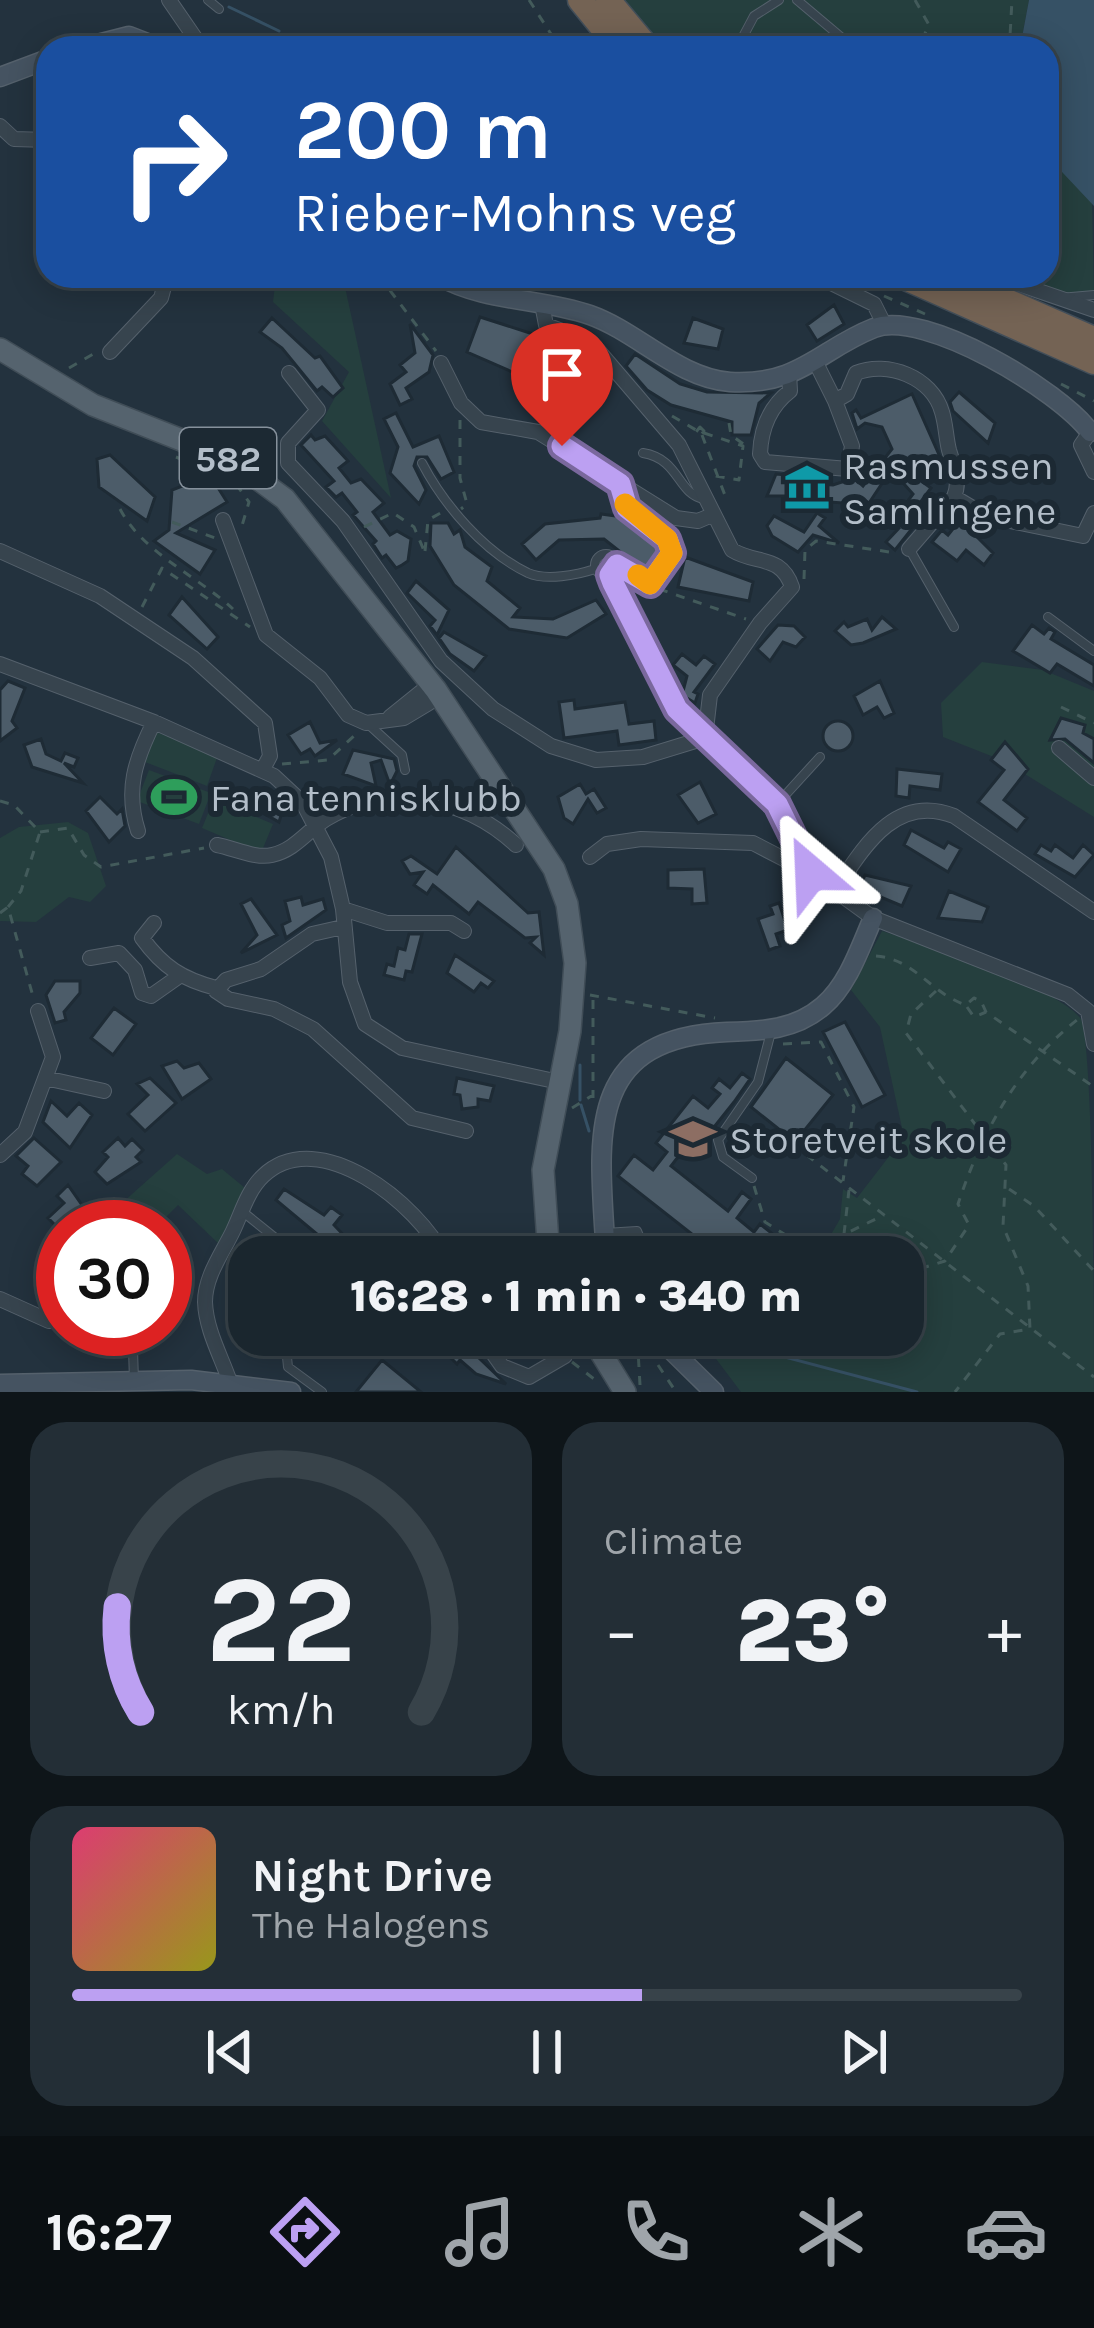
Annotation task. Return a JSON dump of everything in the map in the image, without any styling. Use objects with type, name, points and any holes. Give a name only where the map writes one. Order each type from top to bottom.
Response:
[{"type":"highway","points":[[580,0],[609,36]]},
{"type":"highway","points":[[608,0],[638,36]]},
{"type":"highway","points":[[925,288],[1094,366]]},
{"type":"highway","points":[[976,288],[1094,339]]},
{"type":"highway","points":[[1036,316],[1094,326]]},
{"type":"main road","name":"582","points":[[0,349],[93,405],[210,448],[260,478],[313,528],[428,695],[539,844],[567,904],[574,979],[542,1191],[546,1236]]},
{"type":"main road","name":"582","points":[[547,1149],[561,1236]]},
{"type":"main road","points":[[590,1356],[609,1392]]},
{"type":"main road","points":[[603,1356],[625,1392]]},
{"type":"street","points":[[169,0],[194,36]]},
{"type":"street","points":[[0,77],[36,64]]},
{"type":"street","points":[[0,126],[14,139],[36,140]]},
{"type":"street","points":[[106,352],[161,298],[164,288]]},
{"type":"street","points":[[466,288],[615,326],[704,376],[735,382],[789,374],[816,363],[888,319]]},
{"type":"street","points":[[841,288],[874,304],[888,319],[1034,383],[1077,414],[1092,433],[1081,445],[1094,472]]},
{"type":"street","points":[[1028,288],[1094,310]]},
{"type":"street","points":[[542,304],[550,328],[591,342],[679,446],[732,550],[775,562],[792,587],[760,623],[710,695],[705,738]]},
{"type":"street","points":[[441,363],[461,416],[538,432],[676,518],[698,520],[712,515]]},
{"type":"street","points":[[789,374],[790,391],[768,416],[760,454],[770,464],[848,469],[852,446],[816,363]]},
{"type":"street","points":[[835,401],[847,394],[856,373],[872,366],[894,369],[918,382],[942,412],[957,477],[954,497],[909,549]]},
{"type":"street","points":[[289,373],[318,412],[288,443],[287,461],[352,535],[453,674],[484,703],[573,755],[608,760],[656,754],[705,738]]},
{"type":"street","points":[[954,497],[986,517],[1079,536],[1092,527],[1094,513]]},
{"type":"street","points":[[223,520],[254,608],[271,641],[320,678],[348,716],[363,722],[388,719],[428,695]]},
{"type":"street","points":[[0,551],[133,616],[194,658],[265,723],[268,772]]},
{"type":"street","points":[[0,664],[154,722],[268,772],[317,825],[343,910],[356,1010],[381,1038],[402,1048],[559,1082]]},
{"type":"street","points":[[138,831],[130,801],[133,772],[154,722]]},
{"type":"street","points":[[705,738],[777,804],[811,873]]},
{"type":"street","points":[[1059,748],[1094,778]]},
{"type":"street","points":[[218,845],[270,856],[368,800],[424,798],[490,824],[516,845]]},
{"type":"street","points":[[835,890],[888,822],[930,809],[954,816],[1094,911]]},
{"type":"street","points":[[590,857],[615,842],[722,838],[752,843],[811,873],[872,918],[1052,988],[1091,1009],[1094,1044]]},
{"type":"street","points":[[343,910],[387,923],[451,923],[464,931]]},
{"type":"street","points":[[604,1236],[602,1129],[609,1100],[625,1073],[674,1036],[771,1034],[820,1008],[856,955],[872,918]]},
{"type":"street","points":[[154,923],[142,938],[178,977],[216,988],[223,997],[274,1009],[313,1029],[412,1118],[456,1124],[466,1131]]},
{"type":"street","points":[[216,988],[274,963],[313,934],[343,928]]},
{"type":"street","points":[[90,958],[119,953],[135,970],[142,993],[151,996],[178,977]]},
{"type":"street","points":[[0,1155],[25,1132],[53,1053],[38,1011]]},
{"type":"street","points":[[45,1078],[104,1091]]},
{"type":"street","points":[[230,1382],[211,1335],[206,1286],[242,1211],[268,1172],[286,1163],[321,1162],[366,1178],[400,1199],[432,1236]]},
{"type":"street","points":[[0,1299],[36,1315]]},
{"type":"street","points":[[495,1356],[502,1366],[529,1378],[565,1356]]},
{"type":"street","points":[[671,1356],[714,1392]]},
{"type":"street","points":[[0,1384],[57,1389],[230,1382],[291,1392]]},
{"type":"lane","points":[[208,0],[219,9]]},
{"type":"lane","points":[[743,36],[754,16],[779,0]]},
{"type":"lane","points":[[796,0],[840,36]]},
{"type":"lane","points":[[1058,299],[1065,294],[1094,295]]},
{"type":"lane","points":[[597,387],[613,368]]},
{"type":"lane","points":[[643,453],[669,463],[687,491],[704,499]]},
{"type":"lane","points":[[422,463],[452,511],[526,572],[550,576],[595,568],[610,575],[657,676],[705,738]]},
{"type":"lane","points":[[595,568],[604,554],[650,584],[672,553],[667,539],[627,508],[620,484]]},
{"type":"lane","points":[[909,549],[954,627]]},
{"type":"lane","points":[[610,575],[617,565]]},
{"type":"lane","points":[[1048,617],[1094,651]]},
{"type":"lane","points":[[363,722],[402,755],[405,770]]},
{"type":"lane","points":[[777,804],[820,757]]},
{"type":"lane","points":[[752,1178],[723,1157],[719,1137],[758,1082],[771,1034]]},
{"type":"lane","points":[[242,1211],[273,1236]]},
{"type":"lane","points":[[604,1233],[637,1231],[639,1236]]},
{"type":"lane","points":[[132,1356],[134,1383]]},
{"type":"lane","points":[[288,1356],[288,1366],[322,1392]]},
{"type":"path","points":[[529,0],[552,36]]},
{"type":"path","points":[[915,0],[929,26],[924,36]]},
{"type":"path","points":[[1010,36],[1012,0]]},
{"type":"path","points":[[390,288],[430,338],[441,363]]},
{"type":"path","points":[[888,319],[901,303]]},
{"type":"path","points":[[65,369],[74,368],[91,353],[106,352]]},
{"type":"path","points":[[352,535],[393,513],[414,527],[424,553],[428,520],[466,504],[460,478],[461,416]]},
{"type":"path","points":[[673,417],[703,434],[744,445]]},
{"type":"path","points":[[729,424],[731,435],[760,454]]},
{"type":"path","points":[[703,434],[726,498]]},
{"type":"path","points":[[715,476],[739,480],[744,445]]},
{"type":"path","points":[[170,452],[233,482],[249,502],[233,542],[172,522]]},
{"type":"path","points":[[120,509],[133,535],[200,579],[271,641]]},
{"type":"path","points":[[792,587],[806,578],[805,550],[810,543],[866,545],[894,554],[909,549]]},
{"type":"path","points":[[133,616],[149,599],[162,568],[239,616]]},
{"type":"path","points":[[650,584],[760,623]]},
{"type":"path","points":[[1061,707],[1094,723]]},
{"type":"path","points":[[268,772],[290,760],[328,760],[354,739],[363,722]]},
{"type":"path","points":[[0,800],[14,806],[40,832]]},
{"type":"path","points":[[40,832],[68,828],[84,855],[100,867],[218,845]]},
{"type":"path","points":[[0,913],[21,891],[40,832]]},
{"type":"path","points":[[8,908],[38,1011]]},
{"type":"path","points":[[856,955],[900,960],[936,991],[966,1006],[974,1017],[986,1012]]},
{"type":"path","points":[[936,991],[910,1014],[906,1033],[937,1066],[1006,1165],[1003,1226],[1028,1286],[1030,1329]]},
{"type":"path","points":[[585,992],[594,999],[720,1019]]},
{"type":"path","points":[[966,1006],[974,998],[986,1012],[1094,1087]]},
{"type":"path","points":[[594,999],[594,1107]]},
{"type":"path","points":[[924,1268],[945,1261],[969,1225],[958,1204],[983,1136],[1021,1072],[1091,1009]]},
{"type":"path","points":[[771,1034],[787,1045],[817,1040],[835,1066],[854,1107],[842,1183]]},
{"type":"path","points":[[565,1110],[593,1095]]},
{"type":"path","points":[[723,1157],[768,1143],[794,1147],[1094,1377]]},
{"type":"path","points":[[752,1178],[765,1222],[789,1236]]},
{"type":"path","points":[[843,1236],[849,1188]]},
{"type":"path","points":[[1007,1188],[1034,1206],[1094,1271]]},
{"type":"path","points":[[846,1236],[885,1214]]},
{"type":"path","points":[[955,1390],[1000,1334],[1030,1329]]},
{"type":"path","points":[[123,1356],[132,1360]]},
{"type":"path","points":[[565,1356],[609,1392]]},
{"type":"path","points":[[641,1392],[645,1356]]},
{"type":"path","points":[[657,1356],[676,1392]]},
{"type":"green space","points":[[621,0],[1029,0],[1022,36],[647,36]]},
{"type":"green space","points":[[1059,168],[1092,200],[1094,293],[1086,302],[1040,288],[1059,288]]},
{"type":"green space","points":[[275,288],[345,288],[391,498],[322,421],[349,372],[273,302]]},
{"type":"green space","points":[[982,662],[1043,670],[1094,691],[1094,817],[1004,761],[943,737],[941,703]]},
{"type":"green space","points":[[156,732],[218,755],[207,786],[145,762]]},
{"type":"green space","name":"Fana tennisklubb","points":[[149,770],[211,793],[199,824],[137,801]]},
{"type":"green space","points":[[214,799],[273,824],[261,853],[202,828]]},
{"type":"green space","points":[[68,822],[88,833],[106,886],[90,902],[69,897],[36,922],[0,921],[0,838],[19,827]]},
{"type":"green space","points":[[882,931],[1019,981],[1081,1019],[1091,1136],[1094,1392],[741,1392],[714,1356],[924,1356],[924,1236],[830,1236],[840,1219],[843,1189],[857,1198],[904,1137],[880,1027],[851,990]]},
{"type":"green space","points":[[177,1154],[207,1174],[222,1169],[245,1188],[220,1245],[192,1218],[192,1200],[125,1200]]},
{"type":"water","points":[[1029,0],[1094,0],[1094,206],[1059,169],[1059,36],[1022,36]]},
{"type":"building","points":[[834,305],[844,324],[817,341],[807,325]]},
{"type":"building","points":[[480,317],[533,334],[531,339],[549,347],[552,342],[588,363],[586,367],[597,374],[583,403],[467,352]]},
{"type":"building","points":[[272,318],[315,358],[320,356],[343,388],[333,397],[322,387],[317,391],[282,348],[260,332]]},
{"type":"building","points":[[693,318],[723,329],[718,349],[684,343]]},
{"type":"building","points":[[410,324],[433,355],[429,372],[406,388],[412,399],[400,405],[390,384],[406,372],[400,365],[415,353]]},
{"type":"building","points":[[635,354],[680,384],[707,392],[771,393],[759,403],[751,435],[732,435],[732,422],[671,405],[647,390],[626,366]]},
{"type":"building","points":[[959,392],[995,423],[988,443],[953,411],[950,402]]},
{"type":"building","points":[[912,394],[940,457],[914,476],[931,488],[919,504],[926,511],[895,550],[886,542],[899,528],[892,522],[913,494],[895,474],[889,473],[869,503],[860,497],[857,504],[815,501],[816,496],[767,496],[776,474],[819,478],[819,484],[833,485],[854,478],[863,486],[892,449],[882,427],[865,423],[857,429],[852,413],[856,410],[861,418]]},
{"type":"building","points":[[396,413],[413,447],[439,436],[454,472],[441,479],[427,457],[417,457],[414,466],[426,490],[419,504],[390,473],[398,447],[384,419]]},
{"type":"building","points":[[311,435],[315,440],[325,436],[348,461],[339,468],[351,483],[361,479],[384,503],[373,512],[390,535],[397,531],[411,539],[408,561],[396,568],[386,555],[382,558],[373,544],[376,541],[353,515],[357,512],[342,493],[336,497],[326,487],[334,481],[301,445]]},
{"type":"building","points":[[110,455],[155,497],[147,521],[99,487],[97,459]]},
{"type":"building","points":[[210,475],[227,502],[176,533],[215,550],[200,574],[154,541],[169,530],[172,490]]},
{"type":"building","points":[[817,513],[825,518],[819,526],[839,543],[813,535],[798,552],[772,536],[767,526],[774,516],[804,532]]},
{"type":"building","points":[[601,514],[623,517],[660,547],[663,552],[646,572],[604,539],[559,540],[536,560],[522,544],[545,524],[600,518]]},
{"type":"building","points":[[960,520],[993,553],[984,565],[966,550],[957,561],[932,542],[942,530],[948,535]]},
{"type":"building","points":[[431,523],[448,523],[454,534],[460,530],[465,547],[492,567],[487,581],[520,608],[513,617],[553,619],[596,600],[606,614],[567,638],[509,629],[454,585],[430,546]]},
{"type":"building","points":[[685,557],[753,582],[749,601],[678,587]]},
{"type":"building","points":[[416,581],[449,610],[437,635],[430,626],[435,620],[407,593]]},
{"type":"building","points":[[182,597],[218,637],[207,649],[169,615]]},
{"type":"building","points":[[882,617],[896,629],[863,643],[851,645],[835,631],[844,622],[848,627],[867,619],[872,630]]},
{"type":"building","points":[[778,625],[794,626],[805,637],[796,647],[783,642],[770,661],[757,649]]},
{"type":"building","points":[[1032,625],[1044,634],[1049,628],[1055,632],[1051,639],[1094,665],[1094,686],[1057,664],[1050,673],[1013,651]]},
{"type":"building","points":[[444,632],[486,656],[474,671],[450,654],[439,638]]},
{"type":"building","points":[[682,654],[696,665],[704,656],[715,664],[694,692],[698,694],[695,703],[682,695],[687,676],[673,665]]},
{"type":"building","points":[[8,681],[25,688],[12,721],[17,728],[0,741],[0,690]]},
{"type":"building","points":[[880,681],[894,713],[884,718],[877,707],[863,715],[854,696]]},
{"type":"building","points":[[574,700],[575,709],[625,702],[629,724],[654,721],[656,740],[619,745],[617,731],[564,738],[559,702]]},
{"type":"building","points":[[1061,718],[1085,725],[1083,733],[1094,739],[1094,763],[1065,739],[1050,740]]},
{"type":"building","points":[[838,721],[849,725],[853,736],[849,747],[838,751],[827,747],[823,736],[827,725]]},
{"type":"building","points":[[310,722],[320,743],[337,740],[315,756],[310,749],[301,754],[288,735]]},
{"type":"building","points":[[41,739],[46,754],[61,761],[65,753],[78,758],[74,767],[64,763],[83,783],[32,767],[24,745]]},
{"type":"building","points":[[1005,742],[1028,769],[1004,800],[1027,818],[1017,831],[978,802],[1004,770],[991,760]]},
{"type":"building","points":[[353,750],[394,759],[397,771],[390,785],[381,760],[371,763],[376,786],[343,774]]},
{"type":"building","points":[[897,769],[942,774],[940,790],[910,786],[909,798],[896,796]]},
{"type":"building","points":[[700,782],[716,814],[698,823],[678,795]]},
{"type":"building","points":[[580,784],[586,794],[594,789],[606,808],[597,813],[588,799],[573,824],[564,818],[558,797]]},
{"type":"building","points":[[256,789],[285,803],[279,822],[238,799],[244,790],[253,795]]},
{"type":"building","points":[[100,797],[117,814],[122,809],[125,826],[109,842],[86,811]]},
{"type":"building","points":[[911,830],[944,848],[948,842],[961,849],[948,872],[904,845]]},
{"type":"building","points":[[1041,845],[1051,851],[1055,845],[1073,858],[1083,845],[1094,855],[1075,877],[1035,854]]},
{"type":"building","points":[[456,847],[528,913],[539,912],[544,955],[530,943],[536,937],[525,938],[478,902],[469,914],[433,885],[427,894],[414,885],[423,872],[410,874],[402,861],[411,856],[437,874]]},
{"type":"building","points":[[704,869],[707,903],[692,904],[692,889],[668,888],[668,870]]},
{"type":"building","points":[[865,875],[911,886],[902,906],[859,888]]},
{"type":"building","points":[[949,891],[988,907],[982,922],[938,918]]},
{"type":"building","points":[[301,897],[303,905],[323,899],[326,910],[286,938],[282,925],[290,921],[285,901]]},
{"type":"building","points":[[251,899],[277,935],[241,953],[257,935],[241,904]]},
{"type":"building","points":[[779,903],[788,930],[776,934],[780,946],[769,950],[758,919],[773,914],[770,906]]},
{"type":"building","points":[[409,934],[422,934],[412,972],[406,971],[404,980],[384,975],[387,964],[394,966],[398,948],[405,950]]},
{"type":"building","points":[[455,955],[494,981],[488,988],[481,983],[474,992],[447,973]]},
{"type":"building","points":[[55,981],[80,981],[80,993],[64,1012],[66,1020],[55,1023],[46,995]]},
{"type":"building","points":[[114,1008],[136,1024],[113,1055],[91,1038]]},
{"type":"building","points":[[845,1022],[885,1095],[862,1107],[823,1032]]},
{"type":"building","points":[[786,1058],[833,1095],[795,1142],[751,1107]]},
{"type":"building","points":[[177,1061],[184,1068],[199,1063],[211,1079],[182,1099],[162,1066]]},
{"type":"building","points":[[742,1073],[750,1079],[699,1146],[691,1140],[671,1166],[728,1211],[742,1192],[751,1199],[737,1218],[754,1232],[760,1224],[775,1236],[694,1236],[618,1176],[634,1155],[653,1170],[667,1152],[656,1143],[693,1096],[708,1108],[720,1094],[712,1088],[719,1079],[730,1088]]},
{"type":"building","points":[[150,1078],[176,1103],[145,1131],[128,1114],[148,1095],[137,1084]]},
{"type":"building","points":[[457,1078],[494,1086],[490,1101],[478,1099],[478,1107],[462,1109],[460,1095],[454,1094]]},
{"type":"building","points":[[51,1101],[67,1116],[79,1103],[92,1115],[70,1148],[43,1122]]},
{"type":"building","points":[[34,1138],[61,1162],[37,1186],[22,1174],[28,1166],[16,1156]]},
{"type":"building","points":[[118,1138],[125,1146],[132,1139],[143,1150],[136,1157],[141,1162],[107,1184],[95,1172],[108,1157],[103,1152]]},
{"type":"building","points":[[68,1185],[78,1200],[61,1200],[57,1196]]},
{"type":"building","points":[[284,1189],[324,1215],[331,1207],[342,1215],[334,1225],[344,1236],[319,1236],[276,1200]]},
{"type":"building","points":[[449,1356],[477,1356],[506,1384],[476,1374],[460,1360],[457,1364]]},
{"type":"building","points":[[382,1360],[421,1392],[356,1392]]},
{"type":"waterway","points":[[229,7],[279,31]]},
{"type":"waterway","points":[[580,1065],[580,1100]]},
{"type":"waterway","points":[[581,1105],[589,1131]]},
{"type":"waterway","points":[[781,1356],[917,1392]]},
{"type":"slow traffic","points":[[625,504],[667,539],[672,553],[650,584],[638,575]]},
{"type":"place","name":"Rasmussen Samlingene","points":[[807,487]]},
{"type":"place","name":"Fana tennisklubb","points":[[174,797]]},
{"type":"place","name":"Storetveit skole","points":[[693,1139]]},
{"type":"route","points":[[562,446],[620,484],[627,508],[667,539],[672,553],[650,584],[617,565],[610,575],[613,583],[677,709],[754,788],[777,804],[811,873]]}]
